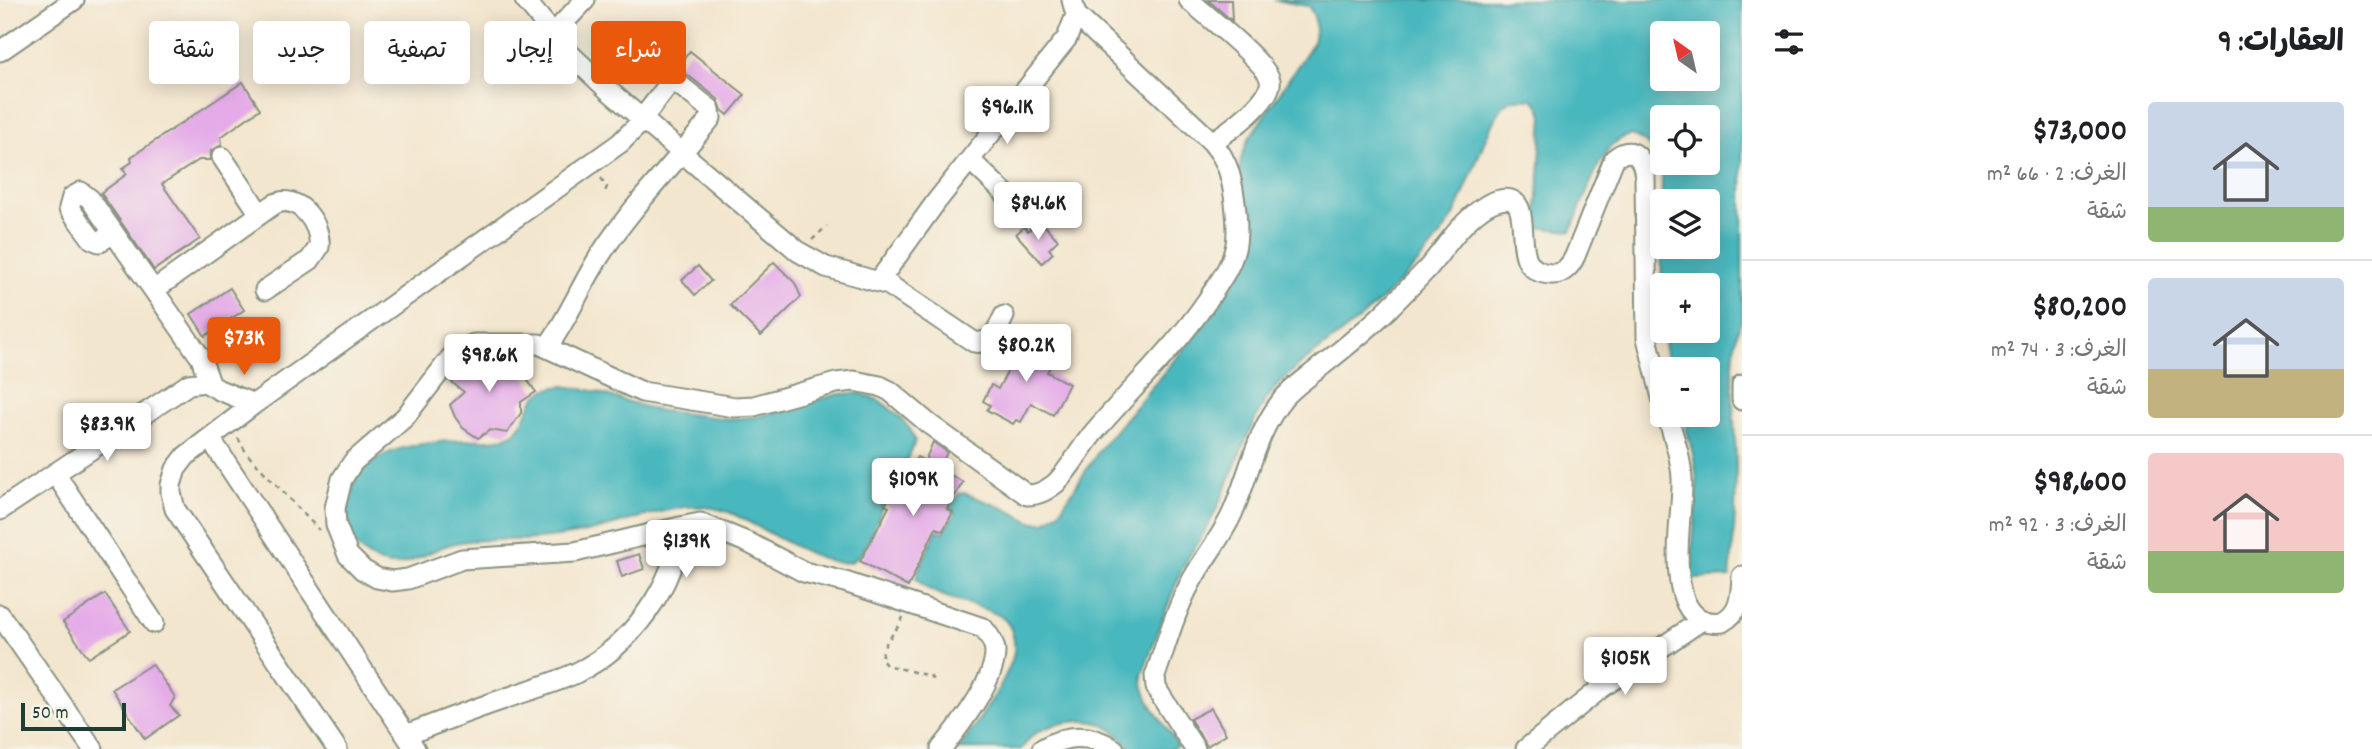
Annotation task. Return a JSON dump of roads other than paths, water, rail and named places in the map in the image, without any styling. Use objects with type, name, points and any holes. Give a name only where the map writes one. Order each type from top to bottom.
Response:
[{"type":"street","points":[[0,51],[74,0]]},
{"type":"street","points":[[525,0],[542,21]]},
{"type":"street","points":[[565,21],[585,0]]},
{"type":"street","points":[[1189,0],[1259,63],[1270,80],[1270,87],[1246,118],[1212,142]]},
{"type":"street","points":[[941,749],[965,720],[994,662],[995,647],[979,625],[845,582],[804,572],[749,543],[700,523],[575,552],[461,559],[399,580],[377,578],[363,570],[348,555],[336,525],[335,508],[342,479],[353,462],[405,417],[456,351],[474,344],[532,343],[548,346],[642,392],[734,407],[754,407],[845,382],[880,386],[1027,495],[1043,493],[1057,482],[1093,434],[1195,319],[1227,272],[1236,247],[1237,218],[1224,159],[1212,142],[1074,8]]},
{"type":"street","points":[[879,281],[1067,38],[1074,8]]},
{"type":"street","points":[[577,59],[641,120],[799,252],[826,267],[879,281],[897,290],[974,342],[983,343],[992,338],[1004,316]]},
{"type":"street","points":[[337,749],[176,509],[171,485],[176,469],[186,456],[254,404],[620,142],[673,81],[710,109],[711,118],[648,192],[599,258],[548,346]]},
{"type":"street","points":[[1195,749],[1159,693],[1155,676],[1187,590],[1230,517],[1269,420],[1294,387],[1374,323],[1428,267],[1460,228],[1481,209],[1497,200],[1509,200],[1517,204],[1521,212],[1523,250],[1527,260],[1541,271],[1559,273],[1569,266],[1576,256],[1614,159],[1628,152],[1637,156],[1644,166],[1645,177],[1647,338],[1652,357]]},
{"type":"street","points":[[222,158],[260,214]]},
{"type":"street","points":[[970,160],[1019,207]]},
{"type":"street","points":[[154,290],[260,214],[282,201],[297,204],[318,232],[320,242],[317,252],[310,260],[265,290]]},
{"type":"street","points":[[114,233],[201,358],[214,387],[221,429],[410,742],[500,700],[549,685],[579,672],[611,650],[634,630],[660,593],[678,544],[680,527]]},
{"type":"street","points":[[0,510],[189,384],[199,381],[254,404]]},
{"type":"street","points":[[1742,385],[1742,400]]},
{"type":"street","points":[[1670,427],[1682,474],[1678,576],[1686,602],[1702,620],[1723,622],[1734,613],[1740,602],[1742,576]]},
{"type":"street","points":[[55,473],[154,623]]},
{"type":"street","points":[[0,615],[93,749]]},
{"type":"street","points":[[1526,749],[1600,689],[1702,620]]},
{"type":"street","points":[[1042,749],[1069,737],[1086,737],[1103,742],[1114,749]]},
{"type":"water","points":[[1274,0],[1742,0],[1742,317],[1733,373],[1736,482],[1730,577],[1692,579],[1697,485],[1694,458],[1686,427],[1720,427],[1720,357],[1666,357],[1664,343],[1720,343],[1720,273],[1661,273],[1661,259],[1720,259],[1720,189],[1662,189],[1662,175],[1720,175],[1720,105],[1650,105],[1650,147],[1631,135],[1619,140],[1609,149],[1596,170],[1571,231],[1536,227],[1543,114],[1532,99],[1513,99],[1495,119],[1457,210],[1427,252],[1375,305],[1282,381],[1257,416],[1212,518],[1182,570],[1142,675],[1150,703],[1178,746],[1169,749],[1131,749],[1106,726],[1085,721],[1066,722],[1039,731],[1021,749],[959,749],[1002,682],[1014,655],[1014,644],[1010,628],[1000,616],[940,595],[916,578],[937,530],[944,532],[955,513],[949,508],[959,494],[964,493],[1031,522],[1045,522],[1059,512],[1100,449],[1211,316],[1234,282],[1244,249],[1248,218],[1239,175],[1241,159],[1248,140],[1313,43],[1313,15],[1308,6]]},
{"type":"water","points":[[564,386],[593,391],[655,410],[729,419],[760,416],[839,394],[860,393],[880,401],[898,415],[910,429],[915,441],[886,497],[864,550],[852,561],[841,563],[827,560],[731,513],[698,507],[666,511],[568,535],[461,542],[444,546],[403,564],[382,563],[366,555],[357,546],[348,519],[350,496],[357,477],[370,464],[405,447],[447,441],[494,440],[509,436],[520,427],[537,395],[547,389]]}]
